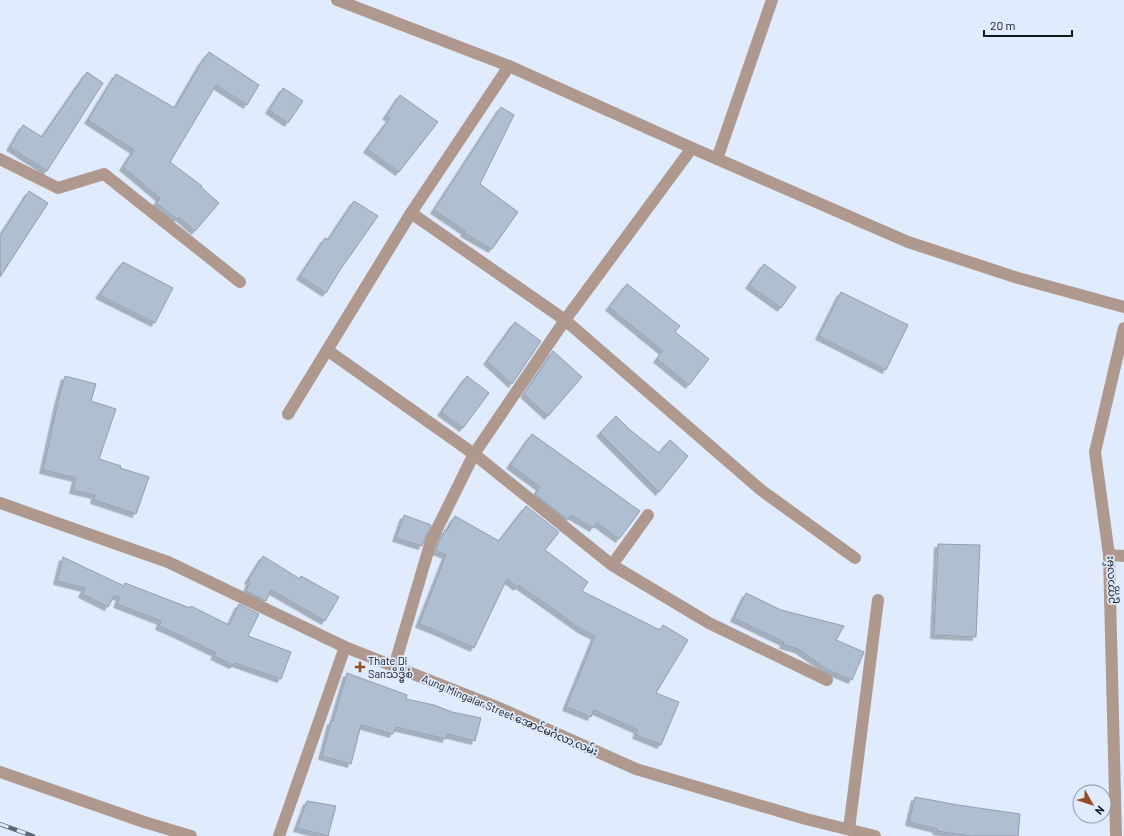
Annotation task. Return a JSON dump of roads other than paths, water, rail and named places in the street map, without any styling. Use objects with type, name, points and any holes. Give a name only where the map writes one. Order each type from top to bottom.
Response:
[{"type":"street","points":[[337,0],[509,66],[908,242],[1018,278],[1124,307]]},
{"type":"street","points":[[717,159],[772,0]]},
{"type":"street","points":[[288,414],[411,214],[509,66]]},
{"type":"street","points":[[394,666],[431,541],[474,454],[565,320],[692,148]]},
{"type":"street","points":[[0,159],[58,188],[104,174],[240,282]]},
{"type":"street","points":[[411,214],[565,320],[761,490],[855,558]]},
{"type":"street","name":"ဥက္ကာလမ်း","points":[[1118,833],[1110,555],[1095,452],[1124,328]]},
{"type":"street","points":[[327,350],[474,454],[612,565],[709,623],[827,680]]},
{"type":"street","name":"Aung Mingalar Street အောင်မင်္ဂလာ လမ်း","points":[[0,504],[168,562],[345,647],[497,707],[636,769],[806,819],[875,836]]},
{"type":"street","points":[[612,565],[648,515]]},
{"type":"street","points":[[1110,555],[1124,556]]},
{"type":"street","points":[[849,829],[878,600]]},
{"type":"street","points":[[279,836],[345,647]]},
{"type":"street","points":[[0,772],[144,822],[191,836]]},
{"type":"railway","points":[[0,824],[33,836]]},
{"type":"place","name":"Thate Di Sanသိဒ္ဓိစံ","points":[[360,667]]}]
